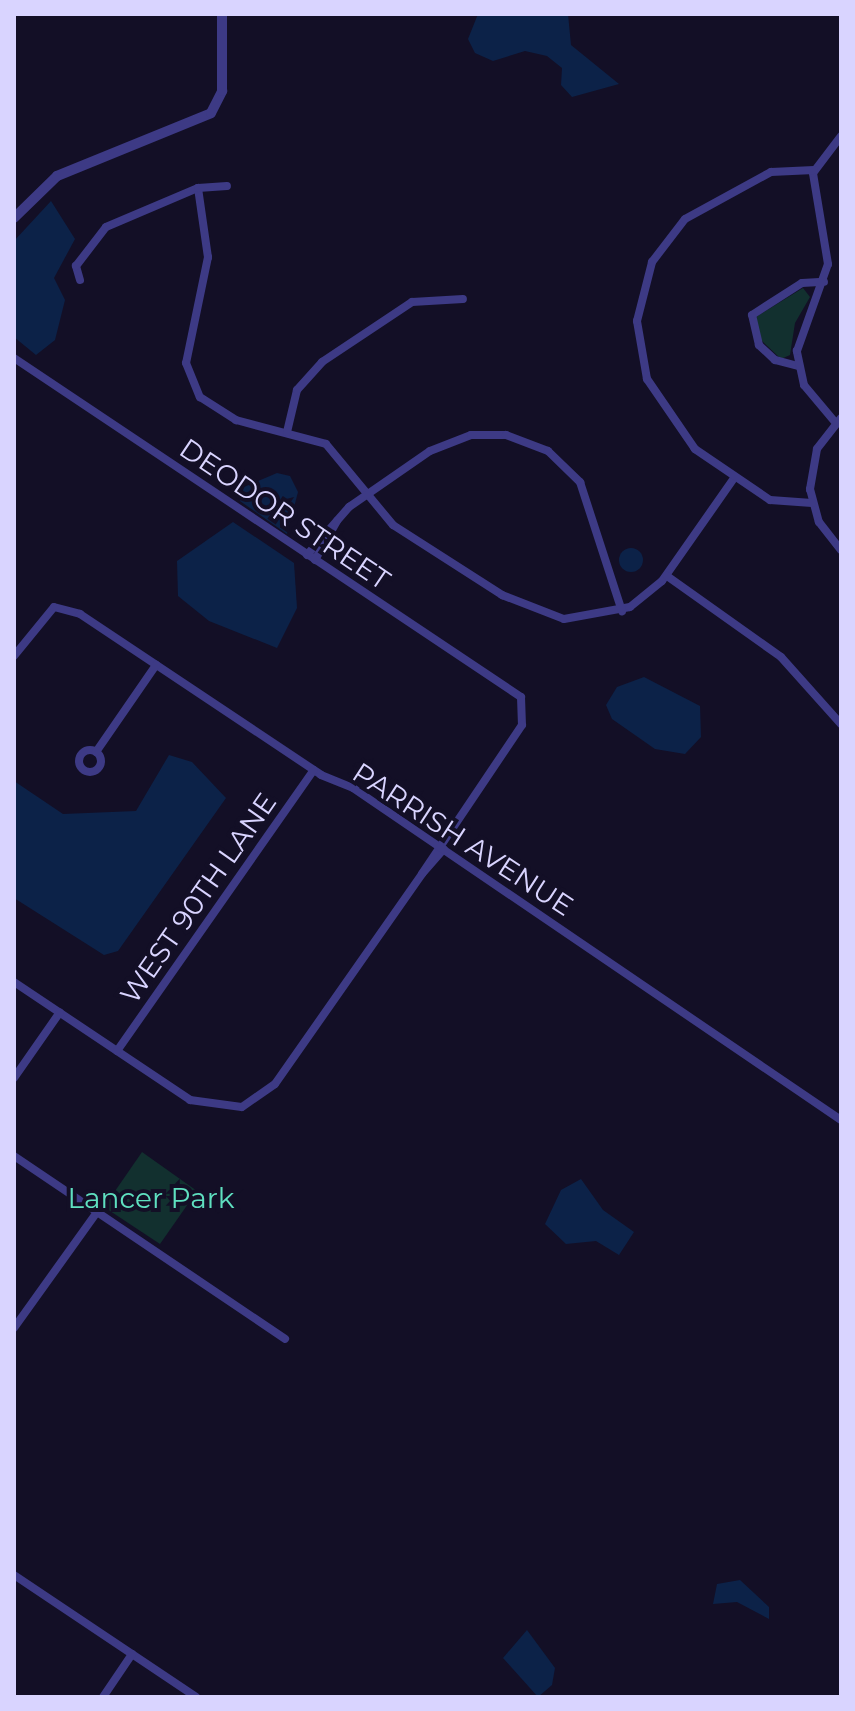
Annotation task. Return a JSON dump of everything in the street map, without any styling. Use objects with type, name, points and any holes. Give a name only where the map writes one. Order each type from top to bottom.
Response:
[{"type":"street","points":[[14,218],[63,172],[211,113],[222,91],[222,14]]},
{"type":"street","points":[[841,136],[814,170],[827,251],[824,282],[800,328],[798,366],[812,397],[838,420],[814,455],[812,503],[841,550]]},
{"type":"street","points":[[812,503],[776,502],[734,478],[695,449],[651,387],[637,338],[642,287],[662,244],[694,212],[779,169],[814,170]]},
{"type":"street","points":[[80,280],[76,266],[106,227],[198,188],[227,186]]},
{"type":"street","points":[[198,188],[208,257],[187,377],[200,397],[236,420],[331,447],[398,529],[524,606],[574,619],[622,611],[667,576],[734,478]]},
{"type":"street","points":[[798,366],[775,360],[759,345],[752,315],[802,283],[824,282]]},
{"type":"street","points":[[287,432],[297,390],[322,362],[408,303],[463,299]]},
{"type":"street","name":"DEODOR STREET","points":[[14,358],[510,689],[526,709],[441,847]]},
{"type":"street","points":[[311,558],[338,520],[367,493],[456,439],[492,434],[534,444],[565,464],[588,495],[622,611]]},
{"type":"street","points":[[667,576],[781,657],[841,724]]},
{"type":"street","name":"PARRISH AVENUE","points":[[14,656],[54,607],[80,614],[314,770],[441,847],[841,1120]]},
{"type":"street","points":[[96,752],[156,665]]},
{"type":"street","name":"WEST 90TH LANE","points":[[117,1051],[314,770]]},
{"type":"street","points":[[14,982],[190,1100],[222,1110],[251,1103],[275,1084],[441,847]]},
{"type":"street","points":[[14,1078],[60,1012]]},
{"type":"street","points":[[14,1156],[285,1339]]},
{"type":"street","points":[[14,1328],[97,1212]]},
{"type":"street","points":[[14,1575],[196,1697]]},
{"type":"street","points":[[103,1697],[132,1654]]},
{"type":"green space","points":[[803,288],[810,297],[795,323],[790,355],[781,359],[760,339],[756,317]]},
{"type":"green space","name":"Lancer Park","points":[[142,1152],[197,1191],[160,1244],[104,1207]]},
{"type":"water","points":[[478,14],[568,14],[571,45],[619,84],[572,97],[561,85],[562,68],[547,56],[525,51],[493,61],[475,53],[468,39]]},
{"type":"water","points":[[51,201],[75,239],[54,278],[65,300],[55,340],[36,355],[14,337],[14,241]]},
{"type":"water","points":[[277,473],[290,476],[298,492],[287,534],[240,501],[244,487]]},
{"type":"water","points":[[233,522],[294,563],[297,608],[277,648],[209,621],[178,596],[177,561]]},
{"type":"water","points":[[631,548],[640,551],[643,560],[640,569],[631,572],[622,569],[619,560],[622,551]]},
{"type":"water","points":[[644,677],[700,706],[701,737],[685,754],[655,749],[612,719],[606,705],[617,687]]},
{"type":"water","points":[[169,755],[192,762],[226,798],[118,951],[104,955],[14,898],[14,781],[63,814],[136,811]]},
{"type":"water","points":[[581,1179],[603,1210],[634,1232],[619,1255],[596,1241],[566,1244],[545,1224],[561,1190]]},
{"type":"water","points":[[740,1580],[769,1607],[769,1619],[737,1602],[713,1604],[717,1584]]},
{"type":"water","points":[[527,1630],[555,1668],[552,1685],[538,1697],[503,1658]]}]
